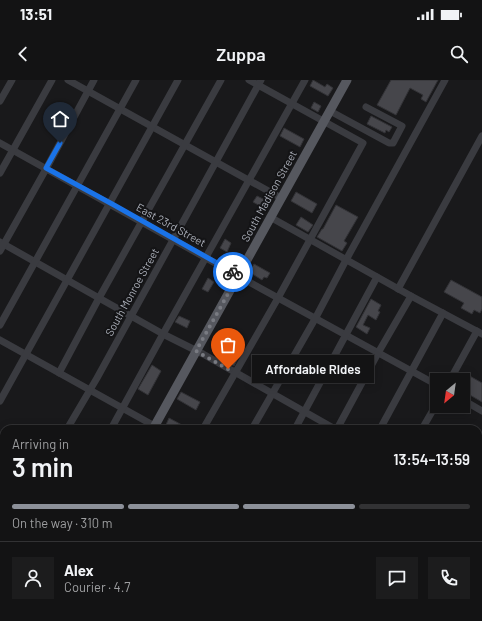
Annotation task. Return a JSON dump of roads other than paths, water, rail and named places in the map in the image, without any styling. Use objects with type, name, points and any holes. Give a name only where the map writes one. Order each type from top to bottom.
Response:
[{"type":"main road","name":"South Madison Street","points":[[158,425],[196,351],[347,80]]},
{"type":"street","points":[[0,101],[12,80]]},
{"type":"street","points":[[0,173],[52,80]]},
{"type":"street","points":[[68,80],[281,198]]},
{"type":"street","points":[[0,251],[2,243],[46,168],[94,80]]},
{"type":"street","points":[[0,325],[136,80]]},
{"type":"street","points":[[0,401],[178,80]]},
{"type":"street","points":[[59,373],[220,80]]},
{"type":"street","points":[[205,425],[278,298],[363,143],[292,104],[260,83],[249,80]]},
{"type":"street","points":[[113,425],[305,80]]},
{"type":"street","points":[[254,425],[445,80]]},
{"type":"street","name":"South Monroe Street","points":[[69,425],[260,83]]},
{"type":"street","points":[[330,112],[389,143],[393,143],[402,126],[366,107]]},
{"type":"street","points":[[398,289],[482,136]]},
{"type":"street","name":"East 23rd Street","points":[[0,143],[346,336],[430,381]]},
{"type":"street","points":[[270,217],[410,296],[479,332],[454,373]]},
{"type":"street","points":[[2,243],[328,425]]},
{"type":"street","points":[[297,425],[377,277]]},
{"type":"street","points":[[338,425],[410,296]]},
{"type":"street","points":[[382,425],[443,313]]},
{"type":"street","points":[[0,340],[151,425]]},
{"type":"street","points":[[470,404],[482,411]]},
{"type":"street","points":[[424,425],[431,413]]},
{"type":"place","name":"Affordable Rides","points":[[228,369]]}]
